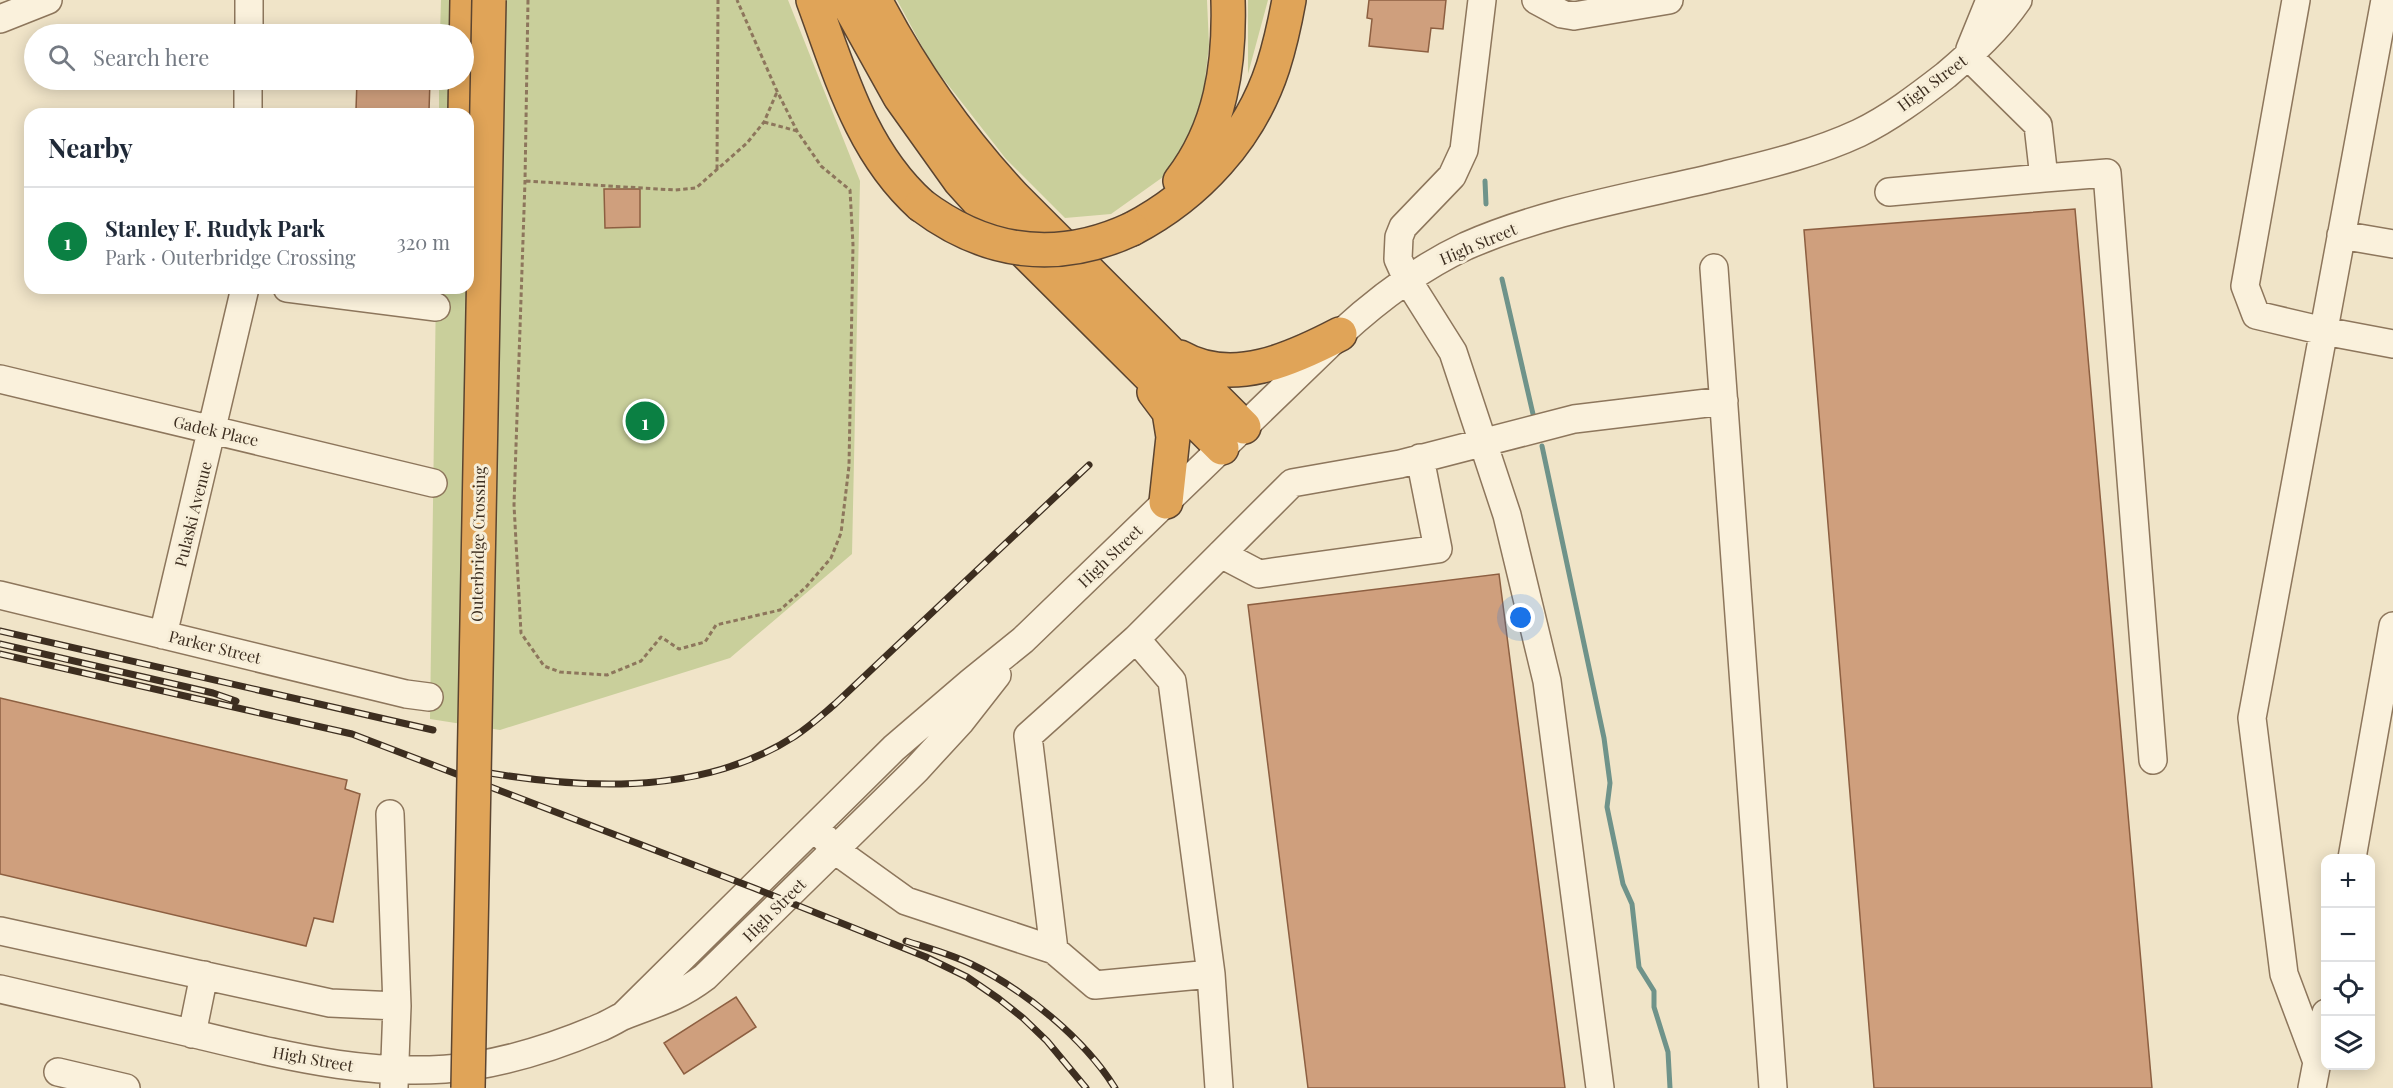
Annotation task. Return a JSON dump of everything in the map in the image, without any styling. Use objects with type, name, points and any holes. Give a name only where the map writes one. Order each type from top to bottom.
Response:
[{"type":"highway","points":[[467,0],[467,24]]},
{"type":"highway","name":"Outerbridge Crossing","points":[[468,1088],[489,0]]},
{"type":"highway","points":[[813,0],[847,93],[868,139],[896,180],[921,204],[942,219],[975,237],[1023,250],[1058,250],[1090,245],[1132,229],[1164,211],[1214,168],[1239,135],[1260,99],[1270,76],[1289,0]]},
{"type":"highway","points":[[846,0],[900,97],[960,181],[1017,244],[1153,357],[1231,371],[1276,361],[1317,346],[1340,334]]},
{"type":"highway","points":[[875,0],[924,84],[980,159],[1153,357],[1233,438]]},
{"type":"highway","points":[[1132,229],[1148,217],[1171,193],[1192,164],[1209,134],[1221,96],[1224,75],[1228,37],[1228,0]]},
{"type":"highway","points":[[465,90],[465,108]]},
{"type":"highway","name":"Outerbridge Crossing","points":[[446,1088],[449,297]]},
{"type":"highway","points":[[1153,357],[1154,392],[1169,412],[1173,437],[1166,502]]},
{"type":"street","points":[[0,19],[48,0]]},
{"type":"street","points":[[249,0],[249,24]]},
{"type":"street","points":[[1482,0],[1464,150],[1452,176],[1403,227],[1399,237],[1398,259],[1407,279],[1453,352],[1507,515],[1547,681],[1600,1088]]},
{"type":"street","points":[[1536,0],[1562,14],[1574,16],[1669,0]]},
{"type":"street","points":[[1990,0],[1968,56],[2037,125],[2044,178]]},
{"type":"street","name":"High Street","points":[[623,1016],[919,726],[1023,640],[1340,334],[1407,279],[1465,247],[1532,222],[1766,166],[1838,142],[1860,132],[1898,110],[1968,56],[2003,21],[2018,0]]},
{"type":"street","points":[[2296,0],[2245,286],[2256,315],[2393,344]]},
{"type":"street","points":[[2314,1075],[2284,974],[2252,718],[2385,0]]},
{"type":"street","points":[[248,90],[248,108]]},
{"type":"street","points":[[1888,192],[2107,173],[2153,760]]},
{"type":"street","points":[[2341,235],[2393,244]]},
{"type":"street","points":[[1714,268],[1773,1088]]},
{"type":"street","name":"Pulaski Avenue","points":[[163,635],[244,294]]},
{"type":"street","points":[[395,294],[449,297]]},
{"type":"street","name":"Gadek Place","points":[[0,379],[433,483]]},
{"type":"street","points":[[1054,950],[1028,736],[1136,639],[1292,483],[1420,458],[1574,419],[1724,401]]},
{"type":"street","points":[[1221,554],[1259,574],[1438,549],[1420,458]]},
{"type":"street","name":"Parker Street","points":[[0,595],[406,694],[429,697]]},
{"type":"street","points":[[2353,854],[2393,626]]},
{"type":"street","points":[[1136,639],[1172,681],[1211,974],[1219,1088]]},
{"type":"street","name":"High Street","points":[[0,989],[395,1079],[513,1058],[578,1037],[623,1016],[665,1002],[705,977],[939,745],[983,694],[1023,640]]},
{"type":"street","points":[[390,814],[397,1006],[395,1079]]},
{"type":"street","points":[[815,827],[835,850],[906,901],[1054,950],[1095,985],[1211,974]]},
{"type":"street","points":[[0,931],[330,1003],[397,1006]]},
{"type":"street","points":[[192,1034],[204,975]]},
{"type":"street","points":[[2314,1075],[2324,1016]]},
{"type":"street","points":[[58,1072],[126,1088]]},
{"type":"path","points":[[528,0],[525,181],[514,505],[521,633],[544,666],[560,672],[607,675],[640,661],[662,637],[679,649],[705,642],[716,625],[780,610],[806,587],[831,558],[841,533],[849,466],[853,209],[850,190],[821,166],[797,130],[777,92],[737,0]]},
{"type":"path","points":[[717,169],[718,0]]},
{"type":"path","points":[[525,181],[675,189],[696,188],[747,143],[764,122],[777,92]]},
{"type":"path","points":[[764,122],[797,130]]},
{"type":"green space","points":[[441,0],[788,0],[860,181],[852,554],[730,658],[500,730],[430,719],[436,294],[474,294],[474,108],[439,108],[439,90],[474,90],[474,24],[440,24]]},
{"type":"green space","points":[[897,0],[1207,0],[1209,45],[1202,106],[1170,172],[1111,214],[1065,218],[1006,159],[931,63]]},
{"type":"green space","points":[[1248,0],[1268,0],[1248,74]]},
{"type":"building","points":[[1369,0],[1446,0],[1443,29],[1431,28],[1428,52],[1369,46],[1372,19],[1367,18]]},
{"type":"building","points":[[357,90],[430,90],[429,108],[356,108]]},
{"type":"building","points":[[604,189],[640,189],[640,227],[605,228]]},
{"type":"building","points":[[2075,209],[2152,1088],[1874,1088],[1804,230]]},
{"type":"building","points":[[1499,574],[1565,1088],[1308,1088],[1248,605]]},
{"type":"building","points":[[0,698],[347,780],[345,789],[360,794],[333,922],[314,918],[306,946],[0,874]]},
{"type":"building","points":[[736,997],[756,1027],[684,1074],[664,1043]]},
{"type":"waterway","points":[[1485,181],[1486,204]]},
{"type":"waterway","points":[[1502,279],[1533,414]]},
{"type":"waterway","points":[[1542,446],[1604,738],[1610,783],[1607,807],[1623,884],[1632,904],[1639,967],[1654,991],[1654,1007],[1668,1052],[1670,1088]]},
{"type":"railway","points":[[462,768],[546,781],[633,784],[717,771],[757,756],[795,736],[835,704],[1089,465]]},
{"type":"railway","points":[[0,631],[433,730]]},
{"type":"railway","points":[[0,644],[213,693],[236,701]]},
{"type":"railway","points":[[0,654],[352,734],[754,888],[926,957],[967,977],[1023,1018],[1047,1041],[1086,1088]]},
{"type":"railway","points":[[906,941],[971,964],[991,974],[1031,1001],[1070,1033],[1102,1069],[1115,1088]]},
{"type":"place","name":"Stanley F. Rudyk Park","points":[[645,421]]}]
